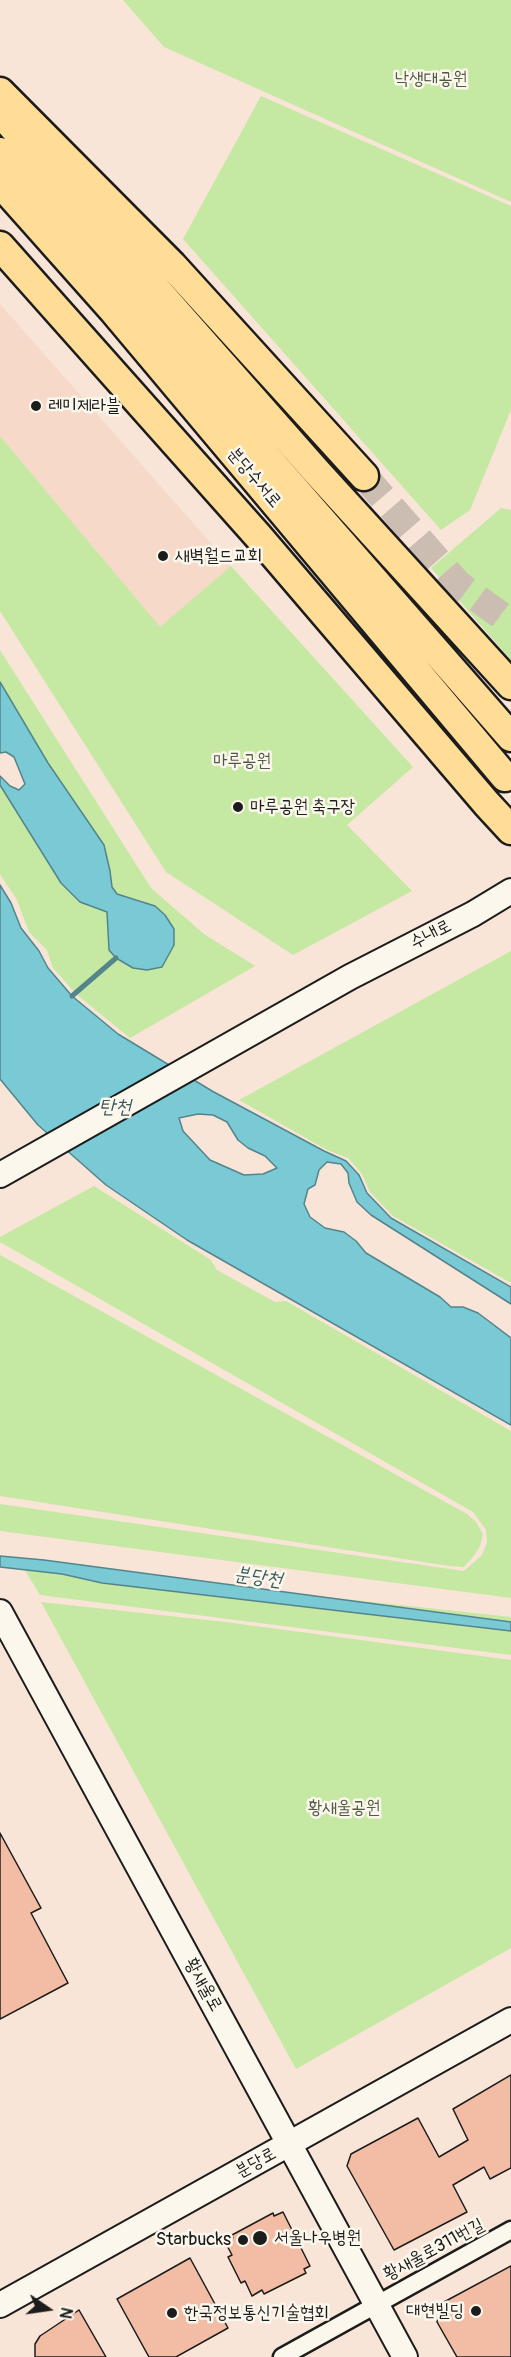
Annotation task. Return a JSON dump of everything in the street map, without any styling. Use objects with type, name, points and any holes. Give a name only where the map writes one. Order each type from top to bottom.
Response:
[{"type":"highway","points":[[0,92],[172,265],[364,477]]},
{"type":"highway","points":[[0,112],[317,472],[511,685]]},
{"type":"highway","name":"분당수서로","points":[[0,152],[511,737]]},
{"type":"highway","name":"분당수서로","points":[[0,183],[113,310],[508,789]]},
{"type":"highway","points":[[0,246],[258,536],[480,797],[511,830]]},
{"type":"highway","points":[[480,797],[497,801],[508,789]]},
{"type":"main road","name":"수내로","points":[[0,1175],[350,977],[473,914],[511,891]]},
{"type":"main road","name":"황새울로","points":[[0,1613],[405,2357]]},
{"type":"main road","name":"분당로","points":[[0,2305],[511,2020]]},
{"type":"street","name":"황새울로311번길","points":[[282,2357],[511,2230]]},
{"type":"shaded area","points":[[0,304],[231,566],[160,628],[0,436]]},
{"type":"green space","name":"낙생대공원","points":[[123,0],[511,0],[511,202],[164,47]]},
{"type":"green space","points":[[261,96],[511,206],[511,410],[470,510],[441,530],[183,239]]},
{"type":"green space","name":"마루공원","points":[[0,436],[160,627],[231,566],[413,767],[347,825],[412,891],[293,955],[166,872],[0,611]]},
{"type":"green space","points":[[501,508],[511,510],[511,660],[431,568]]},
{"type":"green space","points":[[0,650],[151,888],[204,934],[255,966],[130,1038],[76,994],[53,968],[47,950],[29,932],[17,900],[0,874],[0,785],[50,866],[94,907],[107,912],[109,950],[162,967],[174,945],[143,901],[117,894],[112,887],[110,871],[0,682]]},
{"type":"green space","points":[[511,951],[511,1283],[393,1216],[370,1192],[362,1174],[348,1158],[327,1150],[239,1100]]},
{"type":"green space","points":[[94,1186],[211,1260],[217,1270],[275,1302],[286,1301],[511,1431],[511,1598],[0,1531],[0,1504],[464,1571],[482,1555],[487,1542],[486,1530],[473,1512],[0,1242],[0,1237]]},
{"type":"green space","points":[[0,1255],[467,1514],[476,1522],[483,1534],[480,1546],[464,1567],[449,1566],[0,1496]]},
{"type":"green space","points":[[21,1564],[511,1617],[511,1655],[40,1595]]},
{"type":"green space","name":"황새울공원","points":[[41,1602],[225,1622],[511,1660],[511,1948],[296,2069]]},
{"type":"water","points":[[0,682],[48,763],[104,845],[112,887],[117,894],[155,906],[165,915],[174,929],[174,945],[162,967],[147,970],[133,968],[116,958],[109,950],[107,912],[80,902],[61,883],[0,785],[0,776],[10,786],[19,790],[25,784],[14,757],[6,752],[0,753]]},
{"type":"water","name":"탄천","points":[[0,885],[11,903],[21,928],[39,951],[48,968],[72,996],[118,1034],[212,1091],[346,1161],[359,1175],[367,1193],[391,1218],[511,1287],[511,1304],[371,1215],[357,1202],[349,1183],[348,1173],[341,1164],[327,1162],[319,1170],[315,1185],[308,1189],[304,1204],[310,1217],[325,1228],[344,1232],[366,1253],[440,1297],[451,1307],[463,1307],[478,1313],[511,1338],[511,1425],[187,1240],[106,1185],[38,1125],[0,1079]],"holes":[[[198,1114],[213,1115],[227,1122],[238,1140],[265,1156],[277,1168],[263,1174],[244,1175],[210,1160],[183,1131],[179,1118]]]},
{"type":"water","points":[[0,1556],[511,1622],[511,1631],[102,1583],[62,1574],[0,1567]]},
{"type":"building","points":[[0,1833],[41,1908],[31,1913],[68,1983],[0,2019]]},
{"type":"building","points":[[511,2075],[511,2168],[490,2179],[484,2167],[453,2185],[467,2212],[394,2250],[347,2166],[351,2154],[418,2118],[439,2157],[468,2140],[453,2109]]},
{"type":"building","points":[[283,2212],[310,2266],[304,2269],[306,2273],[264,2294],[262,2290],[252,2296],[245,2281],[241,2283],[228,2257],[232,2255],[225,2242],[233,2238],[232,2235],[273,2213],[274,2216]]},
{"type":"building","name":"한국정보통신기술협회","points":[[190,2258],[228,2328],[176,2357],[149,2357],[117,2299]]},
{"type":"building","name":"대현빌딩","points":[[511,2266],[511,2357],[457,2357],[437,2322],[444,2302]]},
{"type":"building","points":[[79,2310],[106,2357],[35,2357],[35,2344],[40,2336]]},
{"type":"waterway","points":[[72,996],[116,958]]},
{"type":"tunnel","points":[[364,476],[458,584],[511,623]]},
{"type":"place","name":"레미제라블","points":[[36,406]]},
{"type":"place","name":"새벽월드교회","points":[[163,556]]},
{"type":"place","name":"마루공원 축구장","points":[[238,807]]},
{"type":"place","name":"서울나우병원","points":[[260,2238]]},
{"type":"place","name":"Starbucks","points":[[243,2240]]},
{"type":"place","name":"대현빌딩","points":[[476,2311]]},
{"type":"place","name":"한국정보통신기술협회","points":[[172,2313]]},
{"type":"water label","name":"분당천","points":[[258,1578]]}]
